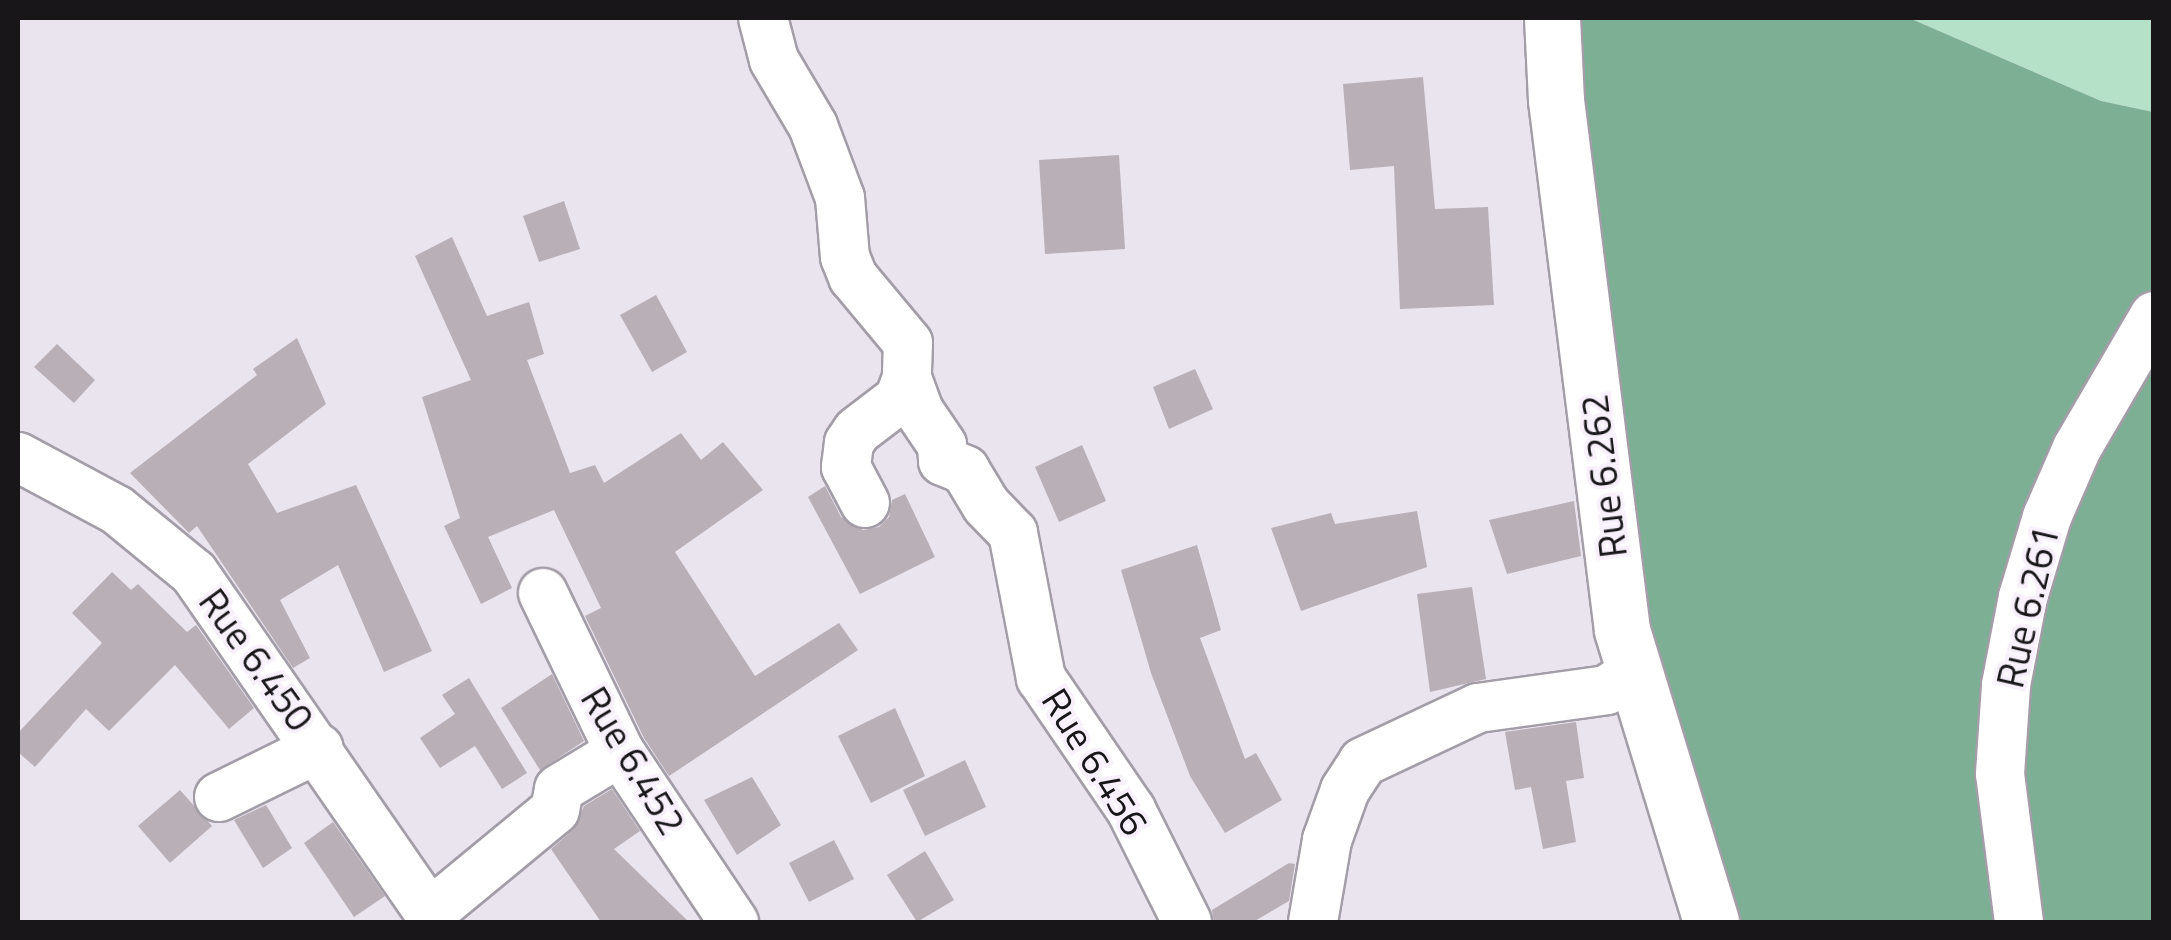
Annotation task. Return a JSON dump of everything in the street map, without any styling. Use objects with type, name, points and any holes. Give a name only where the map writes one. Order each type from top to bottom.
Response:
[{"type":"street","name":"Rue 6.456","points":[[764,18],[774,60],[813,126],[840,198],[846,257],[854,277],[908,343],[907,378],[919,411],[942,445],[942,461],[966,470],[986,505],[1013,533],[1041,678],[1131,810],[1186,922]]},
{"type":"street","name":"Rue 6.262","points":[[1552,18],[1556,100],[1622,630],[1660,768],[1711,922]]},
{"type":"street","name":"Rue 6.261","points":[[2019,922],[2000,774],[2006,685],[2023,597],[2047,518],[2077,448],[2154,316]]},
{"type":"street","points":[[866,503],[846,467],[849,443],[856,430],[899,400],[907,378]]},
{"type":"street","name":"Rue 6.450","points":[[18,457],[116,510],[194,574],[319,748],[433,918]]},
{"type":"street","name":"Rue 6.452","points":[[543,594],[620,752],[734,922]]},
{"type":"street","points":[[1312,922],[1326,840],[1345,790],[1363,762],[1478,708],[1607,690],[1635,670]]},
{"type":"street","points":[[218,797],[319,748]]},
{"type":"street","points":[[433,918],[556,810],[559,789],[620,752]]},
{"type":"green space","points":[[1552,18],[1909,18],[2101,101],[2153,112],[2153,922],[1711,922],[1661,768]]},
{"type":"green space","points":[[1909,18],[2153,18],[2153,112],[2101,101]]},
{"type":"building","points":[[1423,77],[1435,209],[1488,207],[1494,305],[1400,309],[1394,166],[1350,170],[1343,84]]},
{"type":"building","points":[[1119,155],[1125,249],[1045,254],[1039,160]]},
{"type":"building","points":[[564,201],[580,249],[539,262],[523,216]]},
{"type":"building","points":[[452,237],[487,316],[529,302],[544,354],[527,360],[570,473],[595,465],[604,483],[681,433],[701,460],[723,442],[763,490],[675,552],[755,676],[839,623],[858,650],[669,776],[644,738],[585,616],[601,608],[554,510],[488,537],[512,588],[481,604],[444,526],[460,518],[422,397],[471,380],[415,256]]},
{"type":"building","points":[[656,295],[687,352],[652,372],[620,315]]},
{"type":"building","points":[[297,338],[326,404],[248,464],[277,513],[356,485],[432,651],[384,672],[338,565],[280,600],[310,658],[293,668],[197,526],[189,533],[130,473],[257,375],[253,369]]},
{"type":"building","points":[[57,344],[95,380],[74,403],[34,367]]},
{"type":"building","points":[[1195,369],[1213,409],[1169,429],[1153,387]]},
{"type":"building","points":[[1082,445],[1106,501],[1059,522],[1035,467]]},
{"type":"building","points":[[825,486],[841,517],[863,530],[879,527],[889,517],[892,500],[905,494],[935,557],[860,594],[808,497]]},
{"type":"building","points":[[1574,501],[1581,556],[1507,574],[1489,520]]},
{"type":"building","points":[[1417,511],[1427,567],[1301,611],[1271,528],[1331,513],[1335,524]]},
{"type":"building","points":[[1197,545],[1221,630],[1200,638],[1245,759],[1256,753],[1282,800],[1225,833],[1190,776],[1151,673],[1121,570]]},
{"type":"building","points":[[112,572],[131,590],[138,584],[187,632],[196,625],[254,708],[229,729],[175,665],[109,731],[86,709],[35,767],[18,752],[18,733],[102,643],[72,613]]},
{"type":"building","points":[[1472,587],[1486,679],[1430,692],[1417,594]]},
{"type":"building","points":[[552,674],[584,741],[540,770],[501,708]]},
{"type":"building","points":[[469,678],[527,773],[502,789],[475,746],[440,768],[420,738],[455,714],[442,695]]},
{"type":"building","points":[[895,708],[925,776],[871,803],[838,736]]},
{"type":"building","points":[[1576,722],[1584,778],[1566,781],[1576,842],[1543,849],[1531,787],[1515,790],[1505,732]]},
{"type":"building","points":[[965,760],[986,807],[925,836],[903,790]]},
{"type":"building","points":[[752,777],[781,825],[737,855],[704,800]]},
{"type":"building","points":[[612,789],[640,831],[614,849],[689,922],[601,922],[551,849],[573,830],[584,806]]},
{"type":"building","points":[[180,790],[212,826],[170,863],[138,826]]},
{"type":"building","points":[[266,805],[292,848],[263,868],[234,820]]},
{"type":"building","points":[[333,822],[385,896],[354,917],[304,843]]},
{"type":"building","points":[[834,840],[854,879],[809,902],[789,863]]},
{"type":"building","points":[[925,851],[954,900],[917,922],[887,875]]},
{"type":"building","points":[[1289,863],[1295,864],[1289,901],[1253,922],[1214,922],[1212,910]]}]
